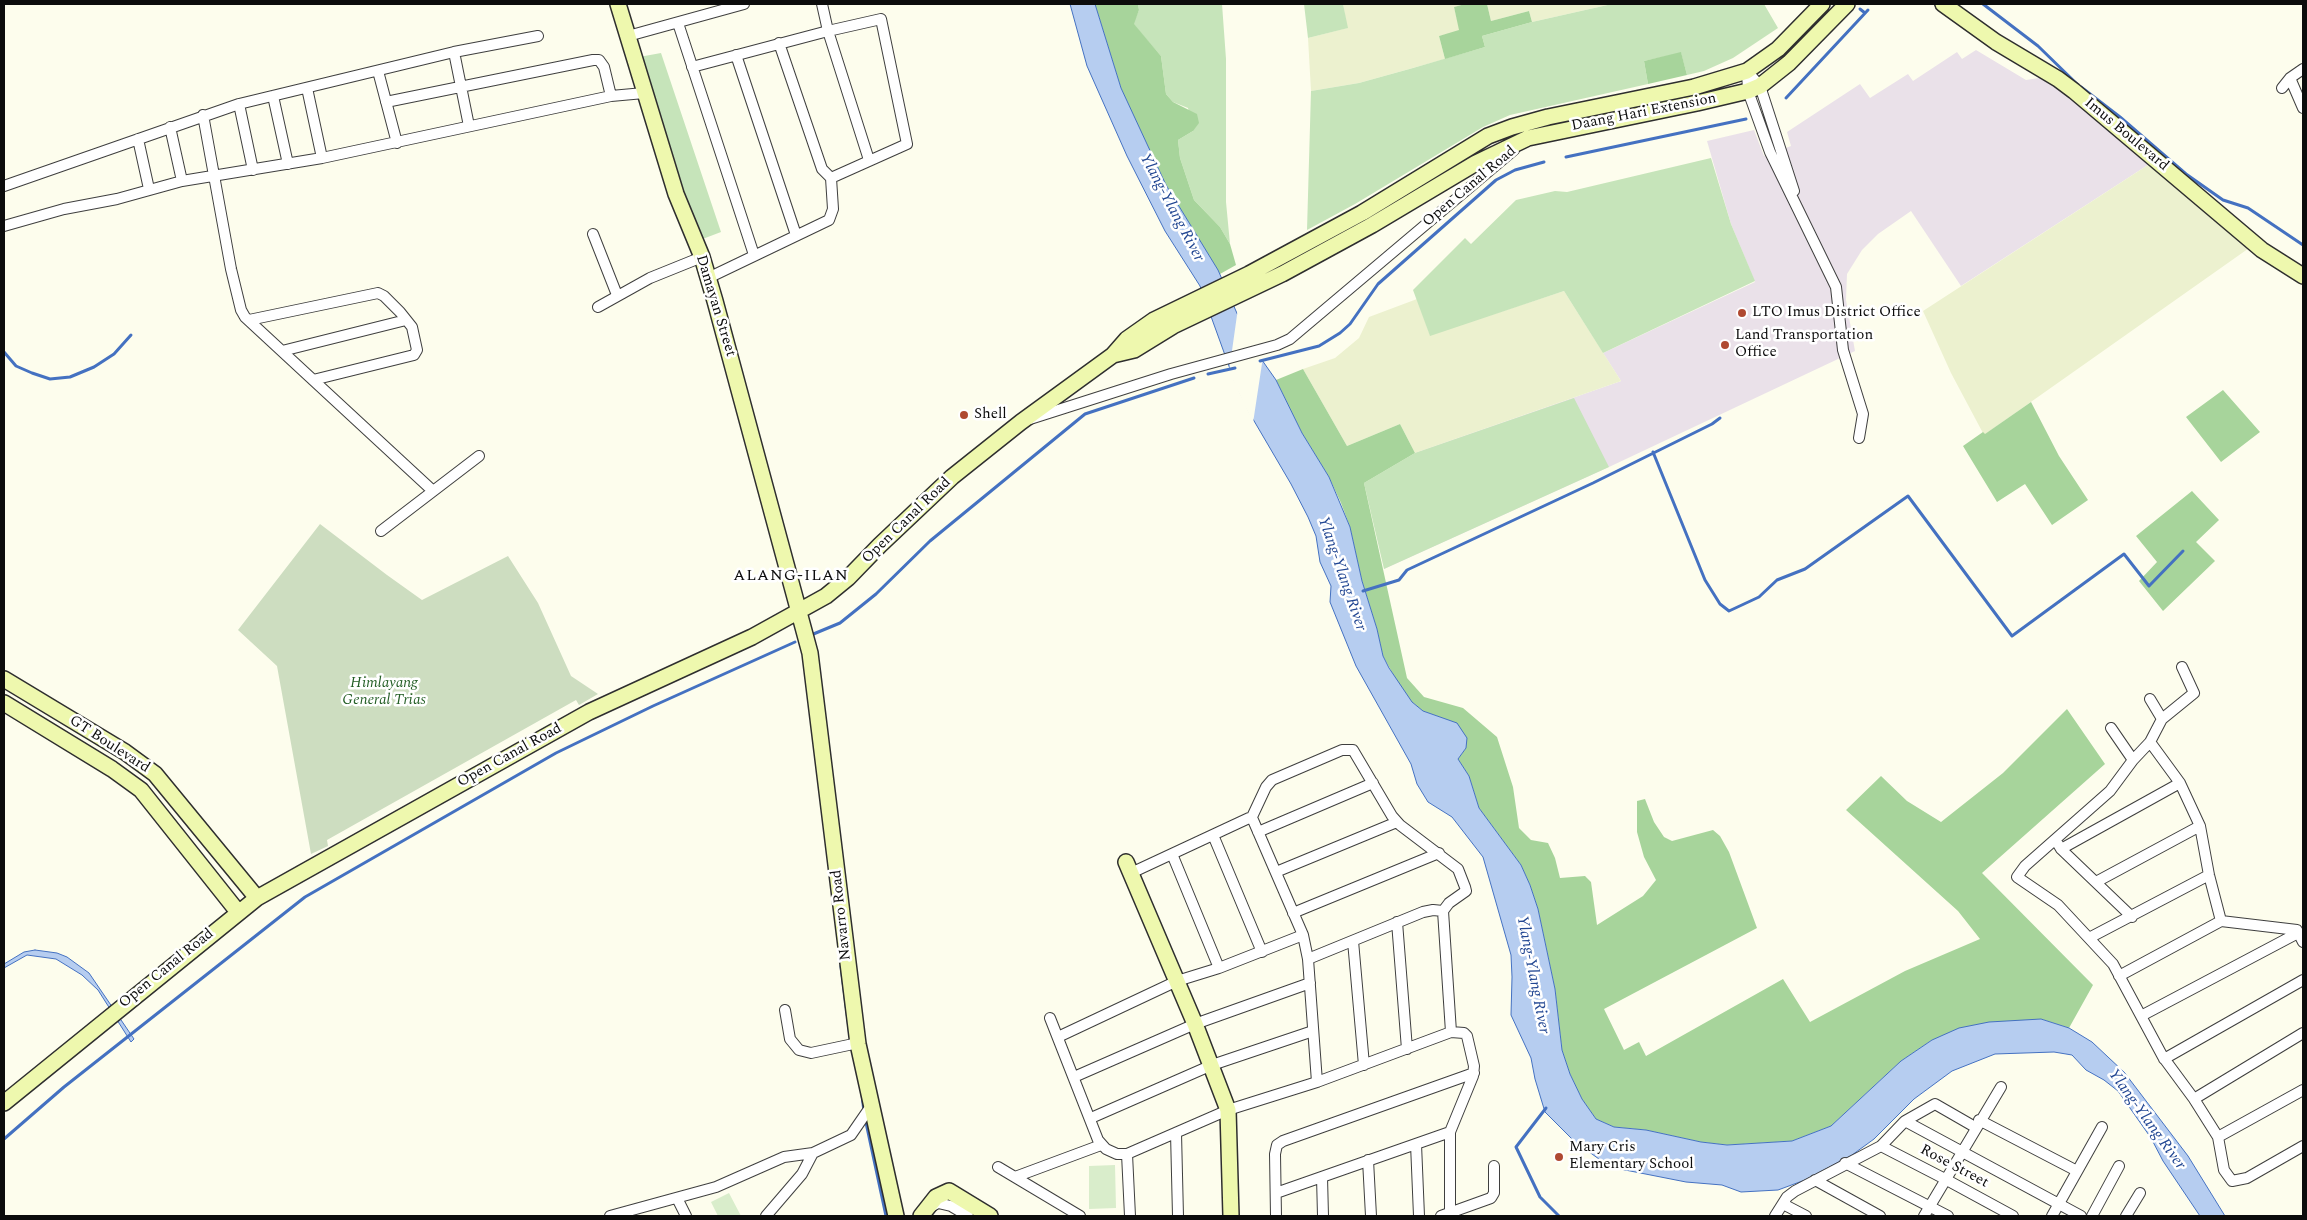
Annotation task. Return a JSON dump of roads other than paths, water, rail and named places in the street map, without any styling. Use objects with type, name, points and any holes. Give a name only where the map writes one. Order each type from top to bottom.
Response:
[{"type":"main road","name":"Damayan Street","points":[[618,4],[676,194],[702,258],[708,278],[799,612]]},
{"type":"main road","points":[[1747,71],[1778,49],[1822,4]]},
{"type":"main road","points":[[1754,88],[1789,62],[1847,4]]},
{"type":"main road","name":"Imus Boulevard","points":[[1943,4],[1996,42],[2063,83],[2262,250],[2303,276]]},
{"type":"main road","name":"Open Canal Road","points":[[1113,355],[1134,350],[1173,326],[1195,316],[1488,136],[1548,117],[1694,87],[1747,71]]},
{"type":"main road","name":"Daang Hari Extension","points":[[1528,138],[1754,88]]},
{"type":"main road","name":"Open Canal Road","points":[[4,1103],[257,898],[589,712],[752,637],[799,612],[839,587],[952,477],[1021,422],[1113,355],[1127,339],[1154,320],[1188,302],[1252,281],[1372,226],[1476,164],[1528,138]]},
{"type":"main road","name":"Navarro Road","points":[[799,612],[814,674],[846,954],[853,1044],[867,1113],[896,1216]]},
{"type":"main road","name":"GT Boulevard","points":[[4,679],[125,752],[155,774],[257,898]]},
{"type":"main road","name":"GT Boulevard","points":[[4,703],[112,769],[141,790],[238,912]]},
{"type":"main road","points":[[1128,868],[1212,1064],[1228,1110],[1231,1216]]},
{"type":"main road","points":[[923,1214],[936,1197],[949,1191],[972,1212],[990,1216]]},
{"type":"street","points":[[628,36],[744,4]]},
{"type":"street","points":[[822,4],[828,31],[869,160]]},
{"type":"street","points":[[692,67],[779,43],[881,19],[907,144],[831,178]]},
{"type":"street","points":[[678,23],[754,254]]},
{"type":"street","points":[[4,186],[239,104],[454,52],[538,36]]},
{"type":"street","points":[[708,278],[754,254],[830,220],[834,209],[831,178],[822,169],[779,43]]},
{"type":"street","points":[[454,52],[469,126]]},
{"type":"street","points":[[736,55],[796,235]]},
{"type":"street","points":[[386,102],[599,60],[607,73],[611,96]]},
{"type":"street","points":[[2282,88],[2290,78],[2303,69]]},
{"type":"street","points":[[378,71],[396,143]]},
{"type":"street","points":[[1747,71],[1782,150],[1802,219],[1836,287],[1843,350],[1863,414],[1859,438]]},
{"type":"street","points":[[2290,78],[2303,108]]},
{"type":"street","points":[[307,88],[322,158]]},
{"type":"street","points":[[4,226],[64,209],[116,199],[182,181],[322,158],[611,96],[644,93]]},
{"type":"street","points":[[273,96],[288,164]]},
{"type":"street","points":[[239,104],[253,170]]},
{"type":"street","points":[[203,115],[232,277],[241,310],[248,320],[433,491]]},
{"type":"street","points":[[170,128],[182,181]]},
{"type":"street","name":"Open Canal Road","points":[[1021,422],[1171,374],[1277,345],[1290,339],[1311,324],[1528,138]]},
{"type":"street","points":[[138,139],[149,189]]},
{"type":"street","points":[[593,234],[617,294]]},
{"type":"street","points":[[598,306],[617,294],[666,271],[702,258]]},
{"type":"street","points":[[248,320],[378,293],[384,296],[412,327],[418,350],[414,355],[313,380]]},
{"type":"street","points":[[282,351],[406,320]]},
{"type":"street","points":[[380,531],[479,456]]},
{"type":"street","points":[[2182,667],[2194,693],[2162,719],[2150,742],[2133,760],[2110,791],[2055,838],[2016,877],[2058,905],[2113,964],[2164,1059],[2194,1098],[2218,1137],[2224,1170],[2232,1181],[2247,1178],[2303,1146]]},
{"type":"street","points":[[2150,699],[2162,719]]},
{"type":"street","points":[[2111,728],[2133,760]]},
{"type":"street","points":[[2150,742],[2180,783],[2200,826],[2209,875],[2221,921]]},
{"type":"street","points":[[1251,819],[1266,787],[1272,780],[1342,750],[1353,750],[1397,822],[1458,869],[1466,891],[1449,903],[1443,911],[1451,1032]]},
{"type":"street","points":[[2061,849],[2180,783]]},
{"type":"street","points":[[1258,832],[1373,784]]},
{"type":"street","points":[[1128,868],[1172,854],[1246,818],[1251,819]]},
{"type":"street","points":[[1251,819],[1303,935],[1308,959],[1317,1082]]},
{"type":"street","points":[[1276,872],[1397,822]]},
{"type":"street","points":[[2096,882],[2200,826]]},
{"type":"street","points":[[1212,834],[1262,952]]},
{"type":"street","points":[[2055,838],[2061,849],[2132,917]]},
{"type":"street","points":[[1294,913],[1439,853]]},
{"type":"street","points":[[1172,854],[1219,968]]},
{"type":"street","points":[[2089,938],[2209,875]]},
{"type":"street","points":[[1308,959],[1423,912],[1443,911]]},
{"type":"street","points":[[2119,976],[2221,921],[2296,930],[2301,937],[2141,1016]]},
{"type":"street","points":[[1397,922],[1407,1049]]},
{"type":"street","points":[[1058,1037],[1177,981],[1219,968],[1303,935]]},
{"type":"street","points":[[1352,941],[1364,1064]]},
{"type":"street","points":[[2164,1059],[2303,980]]},
{"type":"street","points":[[1074,1077],[1195,1024],[1310,983]]},
{"type":"street","points":[[785,1010],[790,1039],[799,1050],[811,1053],[853,1044]]},
{"type":"street","points":[[1050,1018],[1101,1145],[1111,1152],[1127,1154],[1228,1110],[1317,1082],[1451,1032],[1464,1032],[1467,1036],[1474,1072],[1450,1132],[1447,1215],[1491,1198],[1494,1193],[1494,1166]]},
{"type":"street","points":[[1091,1118],[1212,1064],[1314,1030]]},
{"type":"street","points":[[2194,1098],[2303,1033]]},
{"type":"street","points":[[1276,1216],[1275,1147],[1283,1141],[1474,1072]]},
{"type":"street","points":[[1924,1216],[2001,1086]]},
{"type":"street","points":[[2218,1137],[2303,1090]]},
{"type":"street","points":[[1775,1216],[1795,1191],[1880,1146],[1905,1121],[1935,1104],[2077,1171]]},
{"type":"street","points":[[610,1216],[638,1212],[716,1187],[784,1158],[813,1154],[851,1136],[867,1113]]},
{"type":"street","points":[[1905,1121],[2081,1216]]},
{"type":"street","points":[[2052,1216],[2102,1127]]},
{"type":"street","points":[[1276,1193],[1450,1132]]},
{"type":"street","points":[[1176,1133],[1178,1216]]},
{"type":"street","points":[[1416,1144],[1419,1216]]},
{"type":"street","points":[[1014,1177],[1101,1145]]},
{"type":"street","name":"Rose Street","points":[[1880,1146],[1946,1179],[2013,1216]]},
{"type":"street","points":[[766,1216],[802,1174],[813,1154]]},
{"type":"street","points":[[1127,1154],[1130,1216]]},
{"type":"street","points":[[1368,1160],[1371,1216]]},
{"type":"street","points":[[1846,1163],[1948,1216]]},
{"type":"street","points":[[998,1166],[1080,1216]]},
{"type":"street","points":[[2092,1216],[2119,1166]]},
{"type":"street","points":[[1322,1177],[1323,1216]]},
{"type":"street","points":[[1815,1180],[1880,1216]]},
{"type":"street","points":[[2126,1216],[2140,1193]]},
{"type":"street","points":[[677,1198],[686,1216]]},
{"type":"street","points":[[1783,1204],[1806,1216]]},
{"type":"water","name":"Ylang-Ylang River","points":[[1070,4],[1095,4],[1121,88],[1166,185],[1218,270],[1250,343],[1276,380],[1302,433],[1329,477],[1350,527],[1362,581],[1377,629],[1383,656],[1389,668],[1412,702],[1423,711],[1457,723],[1467,738],[1466,748],[1458,759],[1469,776],[1479,808],[1521,865],[1530,885],[1538,909],[1555,989],[1562,1050],[1570,1074],[1582,1099],[1596,1119],[1614,1127],[1646,1130],[1701,1142],[1727,1145],[1792,1141],[1831,1126],[1901,1061],[1932,1040],[1959,1028],[1989,1022],[2041,1019],[2069,1028],[2092,1042],[2124,1072],[2188,1156],[2225,1216],[2200,1216],[2163,1161],[2151,1138],[2118,1091],[2104,1080],[2086,1070],[2072,1055],[2054,1052],[1995,1054],[1952,1071],[1914,1099],[1874,1139],[1852,1155],[1805,1180],[1778,1190],[1741,1192],[1722,1185],[1686,1182],[1610,1167],[1574,1141],[1545,1112],[1531,1058],[1511,1015],[1511,955],[1483,857],[1452,817],[1428,802],[1417,784],[1411,764],[1356,666],[1330,602],[1331,586],[1320,562],[1316,536],[1308,517],[1250,414],[1234,380],[1200,286],[1165,231],[1127,156],[1087,66]]},
{"type":"water","points":[[35,950],[57,953],[67,957],[89,973],[134,1039],[131,1042],[98,990],[82,975],[56,959],[27,955],[4,968],[4,964],[24,952]]},
{"type":"waterway","points":[[1983,4],[2038,46],[2077,84]]},
{"type":"waterway","points":[[1860,9],[1865,13]]},
{"type":"waterway","points":[[1786,98],[1868,10]]},
{"type":"waterway","points":[[2081,87],[2120,117],[2186,174],[2223,200],[2248,208],[2303,245]]},
{"type":"waterway","points":[[1566,157],[1746,119]]},
{"type":"waterway","points":[[1260,361],[1319,346],[1340,333],[1350,324],[1378,284],[1496,180],[1515,170],[1544,162]]},
{"type":"waterway","points":[[4,352],[16,366],[32,373],[50,379],[70,377],[94,367],[114,354],[131,335]]},
{"type":"waterway","points":[[1208,374],[1235,368]]},
{"type":"waterway","points":[[811,635],[840,623],[876,594],[930,541],[1085,414],[1194,378]]},
{"type":"waterway","name":"Ylang-Ylang River","points":[[1363,591],[1399,580],[1407,570],[1593,483],[1712,424],[1720,418]]},
{"type":"waterway","points":[[1653,452],[1705,580],[1720,604],[1729,611],[1759,597],[1777,580],[1805,569],[1908,496],[2012,636],[2124,554],[2149,586],[2183,551]]},
{"type":"waterway","points":[[4,1139],[64,1087],[305,897],[556,753],[653,706],[795,642]]},
{"type":"waterway","points":[[841,966],[850,1036]]},
{"type":"waterway","points":[[862,1094],[864,1112]]},
{"type":"waterway","points":[[1546,1108],[1516,1147],[1540,1197],[1559,1216]]},
{"type":"waterway","points":[[865,1118],[886,1216]]},
{"type":"place","name":"LTO Imus District Office","points":[[1742,313]]},
{"type":"place","name":"Land Transportation Office","points":[[1725,345]]},
{"type":"place","name":"Shell","points":[[964,415]]},
{"type":"place","name":"Mary Cris Elementary School","points":[[1559,1157]]},
{"type":"district","name":"ALANG-ILAN","points":[[791,577]]},
{"type":"park label","name":"Himlayang General Trias","points":[[384,692]]}]
